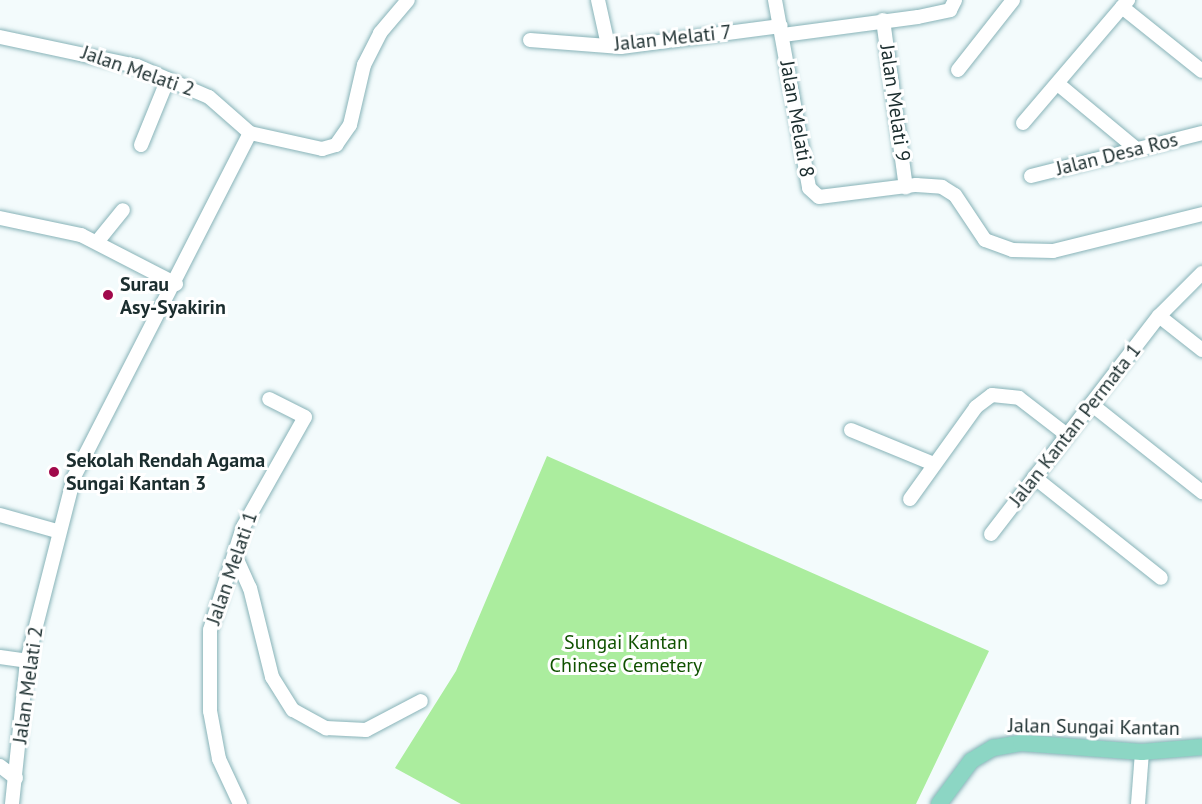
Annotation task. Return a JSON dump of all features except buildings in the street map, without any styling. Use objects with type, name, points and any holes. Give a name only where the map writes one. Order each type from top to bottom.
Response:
[{"type":"main road","name":"Jalan Sungai Kantan","points":[[939,804],[971,761],[993,748],[1021,743],[1142,752],[1202,747]]},
{"type":"street","points":[[250,133],[322,149],[336,145],[350,125],[372,49],[408,0]]},
{"type":"street","points":[[598,0],[608,45]]},
{"type":"street","name":"Jalan Melati 8","points":[[775,0],[813,194],[841,197],[906,187]]},
{"type":"street","name":"Jalan Melati 9","points":[[782,30],[883,20],[950,10],[955,0]]},
{"type":"street","points":[[958,69],[1013,0]]},
{"type":"street","points":[[1023,123],[1125,3],[1202,71]]},
{"type":"street","name":"Jalan Melati 9","points":[[883,20],[906,187]]},
{"type":"street","name":"Jalan Melati 7","points":[[530,40],[608,45],[782,30]]},
{"type":"street","name":"Jalan Melati 2","points":[[0,37],[75,49],[168,79],[209,97],[245,123],[250,133],[176,284],[85,454],[57,531],[27,661],[12,804]]},
{"type":"street","points":[[141,145],[168,79]]},
{"type":"street","points":[[1058,84],[1134,147]]},
{"type":"street","name":"Jalan Desa Ros","points":[[1031,176],[1134,147],[1202,134]]},
{"type":"street","points":[[906,187],[942,186],[956,195],[985,240],[1012,250],[1053,251],[1202,214]]},
{"type":"street","points":[[97,242],[123,210]]},
{"type":"street","points":[[0,218],[45,224],[97,242],[176,284]]},
{"type":"street","name":"Jalan Kantan Permata 1","points":[[991,534],[1159,316],[1202,273]]},
{"type":"street","points":[[1159,316],[1202,350]]},
{"type":"street","points":[[910,500],[976,407],[992,395],[1019,398],[1067,435]]},
{"type":"street","name":"Jalan Melati 1","points":[[240,804],[219,759],[208,674],[210,630],[260,490],[305,417],[269,399]]},
{"type":"street","points":[[1091,404],[1202,492]]},
{"type":"street","points":[[851,430],[934,464]]},
{"type":"street","points":[[1034,477],[1161,578]]},
{"type":"street","points":[[0,514],[57,531]]},
{"type":"street","points":[[235,555],[250,588],[272,677],[293,710],[326,728],[366,730],[421,701]]},
{"type":"street","points":[[0,657],[27,661]]},
{"type":"street","points":[[1138,804],[1142,752]]},
{"type":"street","points":[[0,766],[16,778]]},
{"type":"green space","name":"Sungai Kantan Chinese Cemetery","points":[[547,456],[989,651],[916,804],[461,804],[395,768],[456,671]]},
{"type":"place","name":"Surau Asy-Syakirin","points":[[108,295]]},
{"type":"place","name":"Sekolah Rendah Agama Sungai Kantan 3","points":[[54,472]]}]
